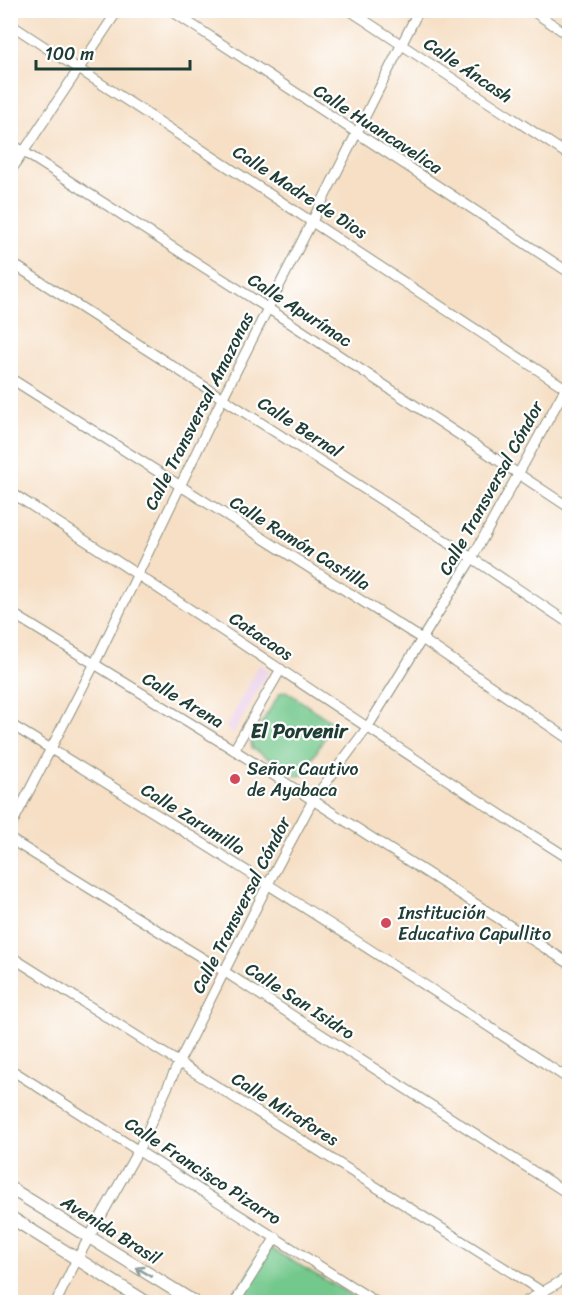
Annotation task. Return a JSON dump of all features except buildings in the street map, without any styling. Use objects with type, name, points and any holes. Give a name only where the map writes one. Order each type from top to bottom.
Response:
[{"type":"street","points":[[10,172],[118,10]]},
{"type":"street","name":"Calle Huancavelica","points":[[170,10],[357,136],[570,273]]},
{"type":"street","name":"Calle Áncash","points":[[349,10],[570,156]]},
{"type":"street","name":"Calle Transversal Amazonas","points":[[10,828],[94,665],[223,397],[419,10]]},
{"type":"street","points":[[531,10],[570,36]]},
{"type":"street","name":"Calle Madre de Dios","points":[[10,24],[568,386]]},
{"type":"street","name":"Calle Apurímac","points":[[10,143],[269,309],[570,508]]},
{"type":"street","name":"Calle Bernal","points":[[10,262],[223,397],[570,624]]},
{"type":"street","name":"Calle Ramón Castilla","points":[[10,378],[422,639],[570,740]]},
{"type":"street","name":"Calle Transversal Cóndor","points":[[56,1302],[88,1238],[139,1149],[179,1062],[313,800],[367,728],[472,558],[568,386]]},
{"type":"street","name":"Catacaos","points":[[10,492],[137,572],[367,728],[570,859]]},
{"type":"street","name":"Calle Arena","points":[[10,612],[234,750],[570,964]]},
{"type":"street","points":[[234,750],[281,669]]},
{"type":"street","name":"Calle Zarumilla","points":[[10,724],[267,886],[320,915],[570,1080]]},
{"type":"street","name":"Calle San Isidro","points":[[10,839],[225,972],[570,1195]]},
{"type":"street","name":"Calle Mirafores","points":[[10,956],[541,1291]]},
{"type":"street","name":"Calle Francisco Pizarro","points":[[10,1069],[376,1302]]},
{"type":"street","name":"Avenida Brasil","points":[[10,1188],[194,1302]]},
{"type":"street","points":[[10,1217],[146,1302]]},
{"type":"street","points":[[235,1302],[276,1237]]},
{"type":"street","points":[[525,1302],[570,1276]]},
{"type":"shaded area","points":[[259,664],[269,670],[233,734],[226,728]]},
{"type":"green space","points":[[286,691],[333,723],[303,775],[297,776],[252,748],[251,740],[280,693]]},
{"type":"green space","points":[[265,1245],[363,1302],[233,1302]]},
{"type":"place","name":"Señor Cautivo de Ayabaca","points":[[235,779]]},
{"type":"place","name":"Institución Educativa Capullito","points":[[386,923]]},
{"type":"district","name":"El Porvenir","points":[[299,731]]}]
